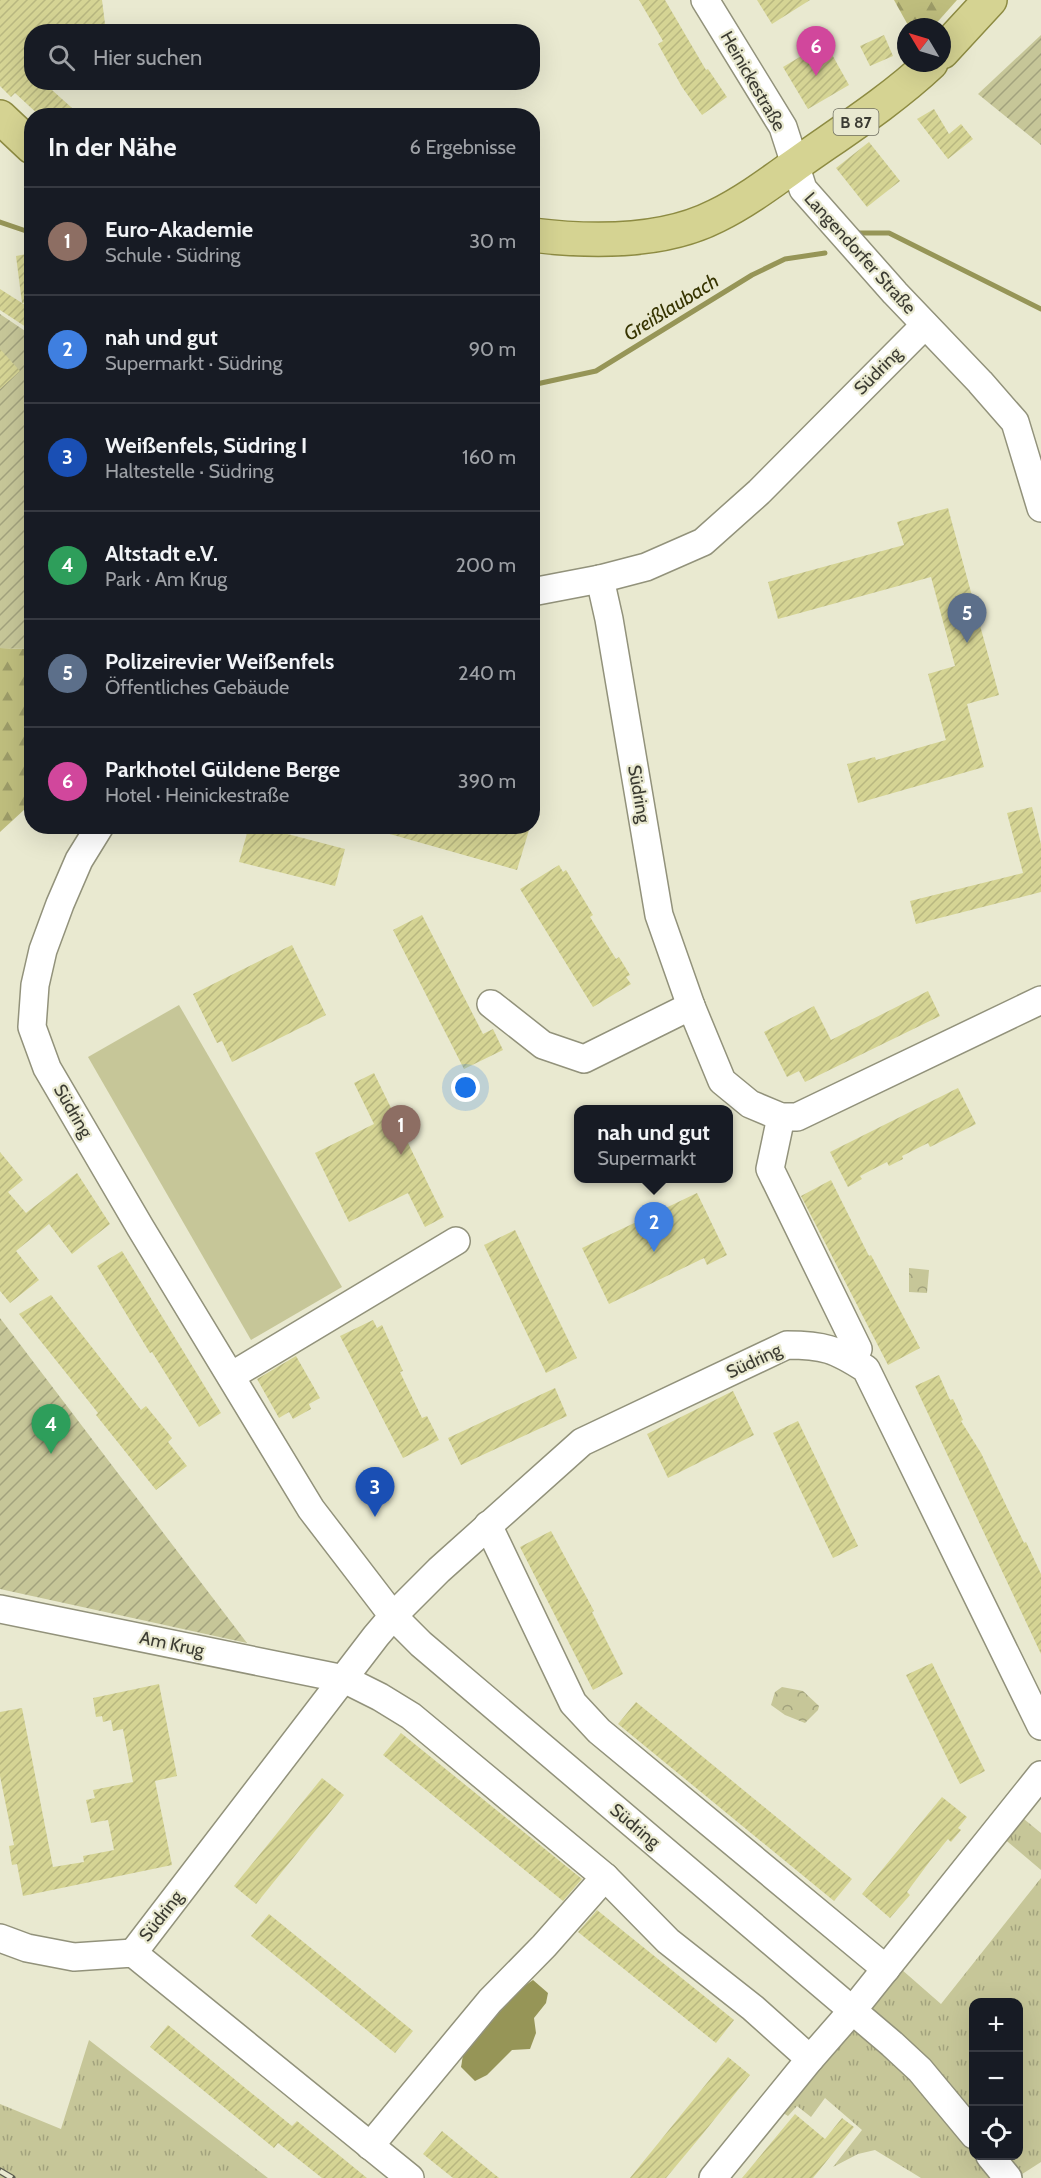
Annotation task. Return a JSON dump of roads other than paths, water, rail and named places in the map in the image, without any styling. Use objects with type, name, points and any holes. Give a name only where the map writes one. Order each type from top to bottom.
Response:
[{"type":"main road","points":[[951,42],[990,0]]},
{"type":"main road","name":"B 87","points":[[540,236],[572,240],[649,236],[702,223],[728,210],[794,165],[860,119],[920,72]]},
{"type":"main road","points":[[0,117],[24,140]]},
{"type":"street","name":"Heinickestraße","points":[[705,0],[783,127],[794,165]]},
{"type":"street","name":"Langendorfer Straße","points":[[794,165],[802,189],[1015,422],[1041,508]]},
{"type":"street","name":"Südring","points":[[540,590],[600,579],[645,567],[704,542],[759,492],[925,325]]},
{"type":"street","name":"Südring","points":[[600,579],[659,915],[722,1081],[750,1104],[781,1117]]},
{"type":"street","name":"Südring","points":[[96,834],[73,874],[43,950],[35,985],[32,1027],[47,1068],[311,1509],[393,1616],[444,1664],[920,2070],[969,2129]]},
{"type":"street","points":[[858,1348],[770,1168],[781,1117],[797,1117],[1041,1000]]},
{"type":"street","points":[[491,1004],[543,1045],[584,1059],[692,1006]]},
{"type":"street","points":[[231,1376],[456,1241]]},
{"type":"street","name":"Südring","points":[[133,1953],[393,1616],[439,1570],[582,1442],[787,1345],[816,1345],[843,1354],[866,1369],[1041,1726]]},
{"type":"street","points":[[488,1526],[573,1703],[599,1731],[886,1969]]},
{"type":"street","name":"Am Krug","points":[[0,1609],[344,1679]]},
{"type":"street","points":[[344,1679],[411,1716],[605,1877],[668,1941],[753,2008],[810,2059]]},
{"type":"street","points":[[713,2178],[852,2011],[1041,1775]]},
{"type":"street","points":[[370,2146],[490,2001],[544,1946],[605,1877]]},
{"type":"street","name":"Südring","points":[[0,1938],[27,1948],[74,1957],[133,1953],[410,2178]]},
{"type":"street","points":[[993,2160],[1008,2178]]},
{"type":"waterway","name":"Greißlaubach","points":[[0,222],[24,230]]},
{"type":"waterway","name":"Greißlaubach","points":[[860,233],[889,233],[1041,309]]},
{"type":"waterway","name":"Greißlaubach","points":[[540,383],[596,371],[752,275],[785,259],[825,253]]},
{"type":"railway","points":[[0,2171],[12,2178]]},
{"type":"place","name":"Parkhotel Güldene Berge","points":[[816,76]]},
{"type":"place","name":"Polizeirevier Weißenfels","points":[[967,643]]},
{"type":"place","name":"Euro-Akademie","points":[[401,1155]]},
{"type":"place","name":"nah und gut","points":[[654,1252]]},
{"type":"place","name":"Altstadt e.V.","points":[[51,1454]]},
{"type":"place","name":"Weißenfels, Südring I","points":[[375,1517]]}]
